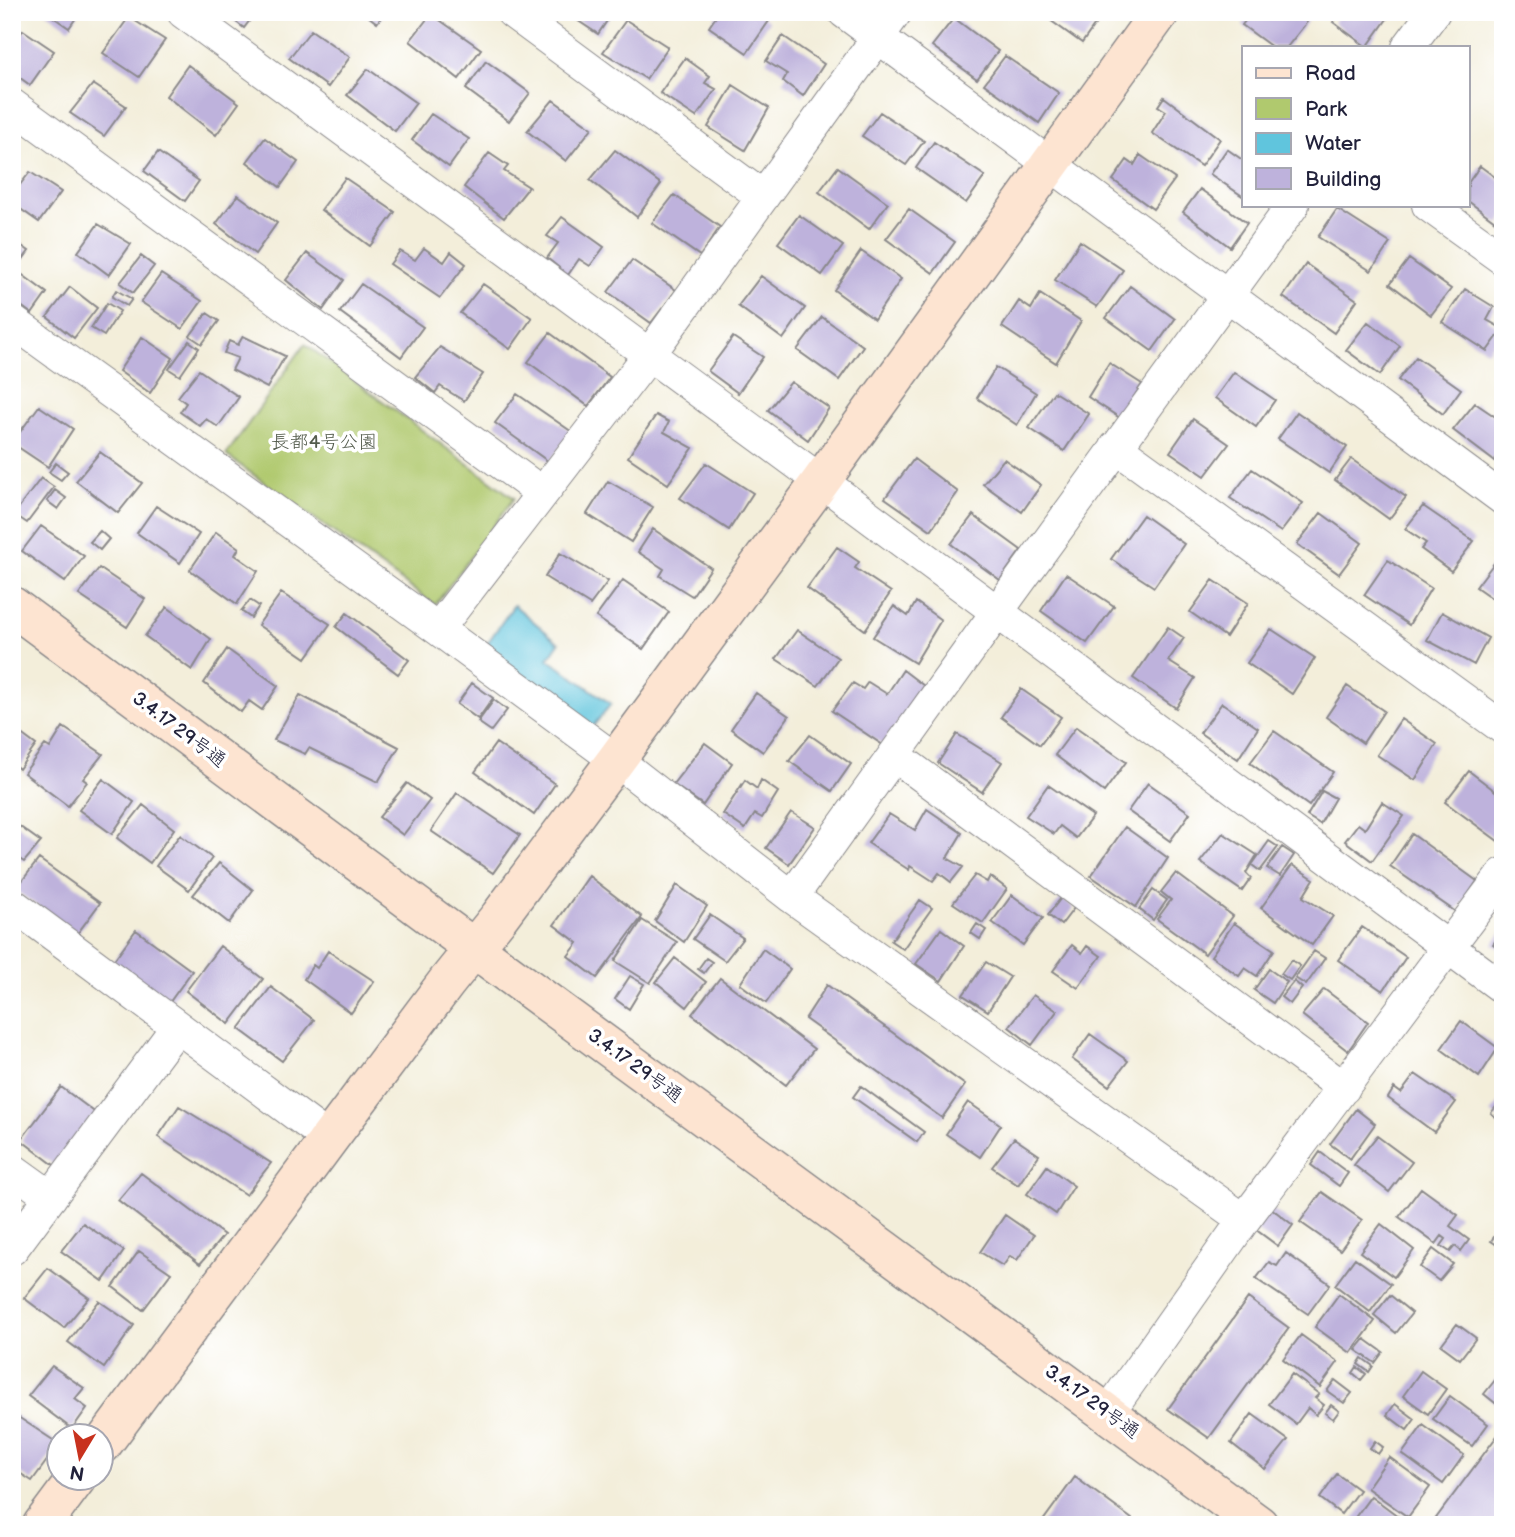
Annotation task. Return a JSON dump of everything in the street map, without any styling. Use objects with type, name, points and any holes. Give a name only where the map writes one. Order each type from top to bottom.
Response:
[{"type":"street","points":[[183,12],[821,481],[1503,988]]},
{"type":"street","points":[[512,12],[763,197]]},
{"type":"street","points":[[844,12],[1503,499]]},
{"type":"street","points":[[438,629],[649,355],[896,12]]},
{"type":"street","points":[[116,1426],[329,1139],[499,917],[821,481],[1160,12]]},
{"type":"street","points":[[1409,46],[1434,12]]},
{"type":"street","points":[[12,105],[542,493]]},
{"type":"street","points":[[792,897],[1292,206]]},
{"type":"street","points":[[1429,206],[1503,259]]},
{"type":"street","points":[[12,321],[438,629],[615,760],[792,897],[1244,1220]]},
{"type":"street","points":[[1116,447],[1503,728]]},
{"type":"street","name":"3.4.17 29号通","points":[[12,606],[1259,1525]]},
{"type":"street","points":[[894,755],[1344,1088]]},
{"type":"street","points":[[1108,1413],[1244,1220],[1503,874]]},
{"type":"street","points":[[12,904],[329,1139]]},
{"type":"street","points":[[12,1249],[177,1027]]},
{"type":"street","points":[[12,1169],[51,1197]]},
{"type":"street","points":[[42,1525],[67,1492]]},
{"type":"green space","name":"長都4号公園","points":[[305,344],[514,498],[435,605],[226,455]]},
{"type":"water","points":[[514,605],[559,643],[548,659],[611,704],[586,735],[479,655]]},
{"type":"building","points":[[46,12],[80,12],[69,28]]},
{"type":"building","points":[[223,12],[256,12],[244,28]]},
{"type":"building","points":[[363,12],[385,12],[377,23]]},
{"type":"building","points":[[565,12],[613,12],[598,34]]},
{"type":"building","points":[[719,12],[756,12],[769,21],[747,53],[709,27]]},
{"type":"building","points":[[1045,12],[1104,12],[1082,43],[1043,15]]},
{"type":"building","points":[[1252,12],[1294,12],[1307,22],[1288,46],[1271,46],[1242,25]]},
{"type":"building","points":[[1341,12],[1378,12],[1387,19],[1368,46],[1333,22]]},
{"type":"building","points":[[431,14],[481,49],[459,79],[410,41]]},
{"type":"building","points":[[129,17],[165,40],[139,77],[103,53]]},
{"type":"building","points":[[954,18],[998,51],[977,79],[932,46]]},
{"type":"building","points":[[626,20],[668,47],[646,79],[603,52]]},
{"type":"building","points":[[23,30],[54,51],[30,85],[12,72],[12,46]]},
{"type":"building","points":[[311,30],[350,57],[328,87],[289,58]]},
{"type":"building","points":[[783,36],[824,64],[803,96],[783,81],[787,74],[766,61]]},
{"type":"building","points":[[1005,56],[1059,93],[1039,123],[984,84]]},
{"type":"building","points":[[685,58],[710,76],[705,83],[716,89],[696,117],[660,93]]},
{"type":"building","points":[[486,61],[530,93],[509,121],[466,89]]},
{"type":"building","points":[[188,65],[239,103],[216,135],[166,96]]},
{"type":"building","points":[[368,69],[416,103],[395,131],[347,95]]},
{"type":"building","points":[[93,84],[126,106],[104,136],[70,113]]},
{"type":"building","points":[[733,85],[769,108],[745,150],[708,127]]},
{"type":"building","points":[[1164,97],[1220,139],[1201,166],[1152,133],[1166,111],[1158,106]]},
{"type":"building","points":[[553,100],[592,128],[566,161],[527,131]]},
{"type":"building","points":[[880,112],[924,141],[906,165],[862,136]]},
{"type":"building","points":[[431,114],[469,139],[449,167],[412,140]]},
{"type":"building","points":[[265,138],[298,162],[280,187],[247,162]]},
{"type":"building","points":[[934,142],[985,176],[966,203],[916,168]]},
{"type":"building","points":[[1227,149],[1242,160],[1242,196],[1210,174]]},
{"type":"building","points":[[615,150],[661,184],[637,217],[590,180]]},
{"type":"building","points":[[158,152],[199,181],[185,201],[144,171]]},
{"type":"building","points":[[489,153],[508,166],[504,171],[529,187],[504,218],[464,187]]},
{"type":"building","points":[[1140,155],[1175,179],[1153,209],[1113,180],[1127,160],[1134,165]]},
{"type":"building","points":[[1480,166],[1503,183],[1503,219],[1499,224],[1470,202],[1470,180]]},
{"type":"building","points":[[838,167],[888,203],[869,229],[819,192]]},
{"type":"building","points":[[30,172],[61,192],[39,222],[12,203],[12,195]]},
{"type":"building","points":[[345,178],[395,212],[370,246],[321,210]]},
{"type":"building","points":[[1200,189],[1247,223],[1230,247],[1183,212]]},
{"type":"building","points":[[238,195],[277,223],[255,254],[216,224]]},
{"type":"building","points":[[674,195],[720,227],[700,256],[652,223]]},
{"type":"building","points":[[909,209],[955,242],[933,273],[886,239]]},
{"type":"building","points":[[1337,209],[1390,243],[1371,271],[1318,237]]},
{"type":"building","points":[[799,215],[843,246],[822,275],[778,243]]},
{"type":"building","points":[[562,217],[604,247],[590,266],[579,259],[568,275],[547,258],[558,243],[547,236]]},
{"type":"building","points":[[98,224],[131,244],[109,275],[78,252]]},
{"type":"building","points":[[12,239],[29,251],[16,269],[12,266]]},
{"type":"building","points":[[1080,241],[1123,270],[1097,307],[1055,280]]},
{"type":"building","points":[[424,248],[444,262],[451,252],[466,264],[440,298],[390,264],[400,251],[415,260]]},
{"type":"building","points":[[861,251],[901,279],[874,319],[834,290]]},
{"type":"building","points":[[307,253],[344,280],[323,310],[286,280]]},
{"type":"building","points":[[141,256],[154,266],[133,293],[120,283]]},
{"type":"building","points":[[1409,259],[1451,289],[1431,315],[1390,284]]},
{"type":"building","points":[[632,260],[676,290],[651,323],[608,292]]},
{"type":"building","points":[[1306,264],[1357,300],[1334,333],[1283,297]]},
{"type":"building","points":[[20,273],[47,293],[32,314],[12,299],[12,275],[16,278]]},
{"type":"building","points":[[161,274],[202,301],[182,329],[141,302]]},
{"type":"building","points":[[761,276],[805,308],[783,339],[738,306]]},
{"type":"building","points":[[361,284],[423,327],[401,357],[340,312]]},
{"type":"building","points":[[483,284],[532,318],[510,349],[460,313]]},
{"type":"building","points":[[1130,286],[1175,319],[1152,351],[1106,318]]},
{"type":"building","points":[[70,287],[97,308],[74,338],[47,317]]},
{"type":"building","points":[[1465,289],[1494,307],[1487,320],[1503,329],[1487,351],[1442,322]]},
{"type":"building","points":[[116,290],[132,299],[127,306],[112,297]]},
{"type":"building","points":[[1040,294],[1081,321],[1056,363],[1002,327],[1019,301],[1031,309]]},
{"type":"building","points":[[107,303],[120,311],[104,336],[91,328]]},
{"type":"building","points":[[207,313],[219,321],[202,344],[190,336]]},
{"type":"building","points":[[822,317],[863,346],[839,380],[797,350]]},
{"type":"building","points":[[1368,322],[1400,346],[1380,375],[1346,350]]},
{"type":"building","points":[[550,333],[610,377],[588,406],[528,362]]},
{"type":"building","points":[[243,336],[285,356],[267,388],[232,370],[238,358],[224,353],[229,341],[238,345]]},
{"type":"building","points":[[142,337],[173,358],[150,393],[119,371]]},
{"type":"building","points":[[733,337],[763,357],[738,393],[708,371]]},
{"type":"building","points":[[189,341],[199,348],[180,376],[169,369]]},
{"type":"building","points":[[440,347],[483,374],[464,401],[440,386],[435,393],[415,377]]},
{"type":"building","points":[[1416,357],[1461,389],[1443,414],[1398,380]]},
{"type":"building","points":[[1109,363],[1142,384],[1120,418],[1088,397]]},
{"type":"building","points":[[996,367],[1036,393],[1017,425],[977,398]]},
{"type":"building","points":[[199,370],[239,397],[218,427],[206,419],[200,426],[180,412],[186,403],[178,397]]},
{"type":"building","points":[[1234,372],[1275,400],[1256,427],[1215,398]]},
{"type":"building","points":[[791,382],[829,408],[808,440],[768,410]]},
{"type":"building","points":[[1054,392],[1089,414],[1064,451],[1029,428]]},
{"type":"building","points":[[517,394],[572,432],[549,462],[495,423]]},
{"type":"building","points":[[1475,403],[1503,422],[1503,449],[1494,461],[1453,430]]},
{"type":"building","points":[[39,406],[73,429],[48,467],[12,443]]},
{"type":"building","points":[[1297,412],[1347,447],[1329,473],[1278,439]]},
{"type":"building","points":[[656,415],[669,422],[664,432],[693,448],[668,484],[628,457]]},
{"type":"building","points":[[1193,419],[1229,444],[1205,476],[1170,452]]},
{"type":"building","points":[[100,452],[142,483],[118,513],[76,481]]},
{"type":"building","points":[[914,459],[958,492],[931,530],[885,498]]},
{"type":"building","points":[[1004,459],[1041,485],[1022,512],[983,484]]},
{"type":"building","points":[[1351,459],[1406,497],[1389,519],[1335,480]]},
{"type":"building","points":[[56,463],[68,472],[61,480],[49,472]]},
{"type":"building","points":[[706,463],[753,493],[729,530],[680,498]]},
{"type":"building","points":[[1252,469],[1303,503],[1281,532],[1230,498]]},
{"type":"building","points":[[41,478],[54,487],[27,523],[14,514]]},
{"type":"building","points":[[608,481],[653,507],[631,542],[587,514]]},
{"type":"building","points":[[55,490],[66,498],[58,509],[47,501]]},
{"type":"building","points":[[156,506],[199,534],[180,563],[137,533]]},
{"type":"building","points":[[1423,506],[1474,541],[1451,571],[1421,549],[1426,543],[1405,529]]},
{"type":"building","points":[[1321,513],[1362,543],[1339,574],[1297,544]]},
{"type":"building","points":[[973,515],[1021,550],[1000,580],[951,544]]},
{"type":"building","points":[[1143,515],[1184,544],[1154,587],[1111,559]]},
{"type":"building","points":[[41,526],[84,556],[65,582],[22,551]]},
{"type":"building","points":[[653,529],[711,568],[692,596],[660,576],[664,569],[638,552]]},
{"type":"building","points":[[100,531],[109,539],[100,550],[90,542]]},
{"type":"building","points":[[216,532],[239,548],[235,555],[258,571],[237,604],[190,570]]},
{"type":"building","points":[[837,547],[859,562],[855,568],[891,592],[865,630],[807,588]]},
{"type":"building","points":[[560,553],[608,581],[590,605],[545,577]]},
{"type":"building","points":[[1388,560],[1431,588],[1409,625],[1364,595]]},
{"type":"building","points":[[1494,563],[1503,569],[1503,606],[1476,587]]},
{"type":"building","points":[[99,568],[145,599],[127,627],[79,595]]},
{"type":"building","points":[[1066,574],[1114,606],[1087,643],[1041,611]]},
{"type":"building","points":[[623,580],[669,612],[643,649],[596,617]]},
{"type":"building","points":[[1213,580],[1248,603],[1226,637],[1190,612]]},
{"type":"building","points":[[281,593],[330,624],[306,658],[258,625]]},
{"type":"building","points":[[250,600],[259,606],[251,618],[241,611]]},
{"type":"building","points":[[916,602],[941,620],[915,663],[873,637],[894,606],[908,616]]},
{"type":"building","points":[[167,607],[211,639],[192,670],[145,636]]},
{"type":"building","points":[[1442,612],[1488,638],[1474,665],[1427,640]]},
{"type":"building","points":[[347,613],[409,660],[398,674],[336,627]]},
{"type":"building","points":[[1168,627],[1184,638],[1168,661],[1195,678],[1176,708],[1133,678]]},
{"type":"building","points":[[1271,629],[1315,658],[1292,694],[1247,663]]},
{"type":"building","points":[[797,630],[838,658],[818,686],[776,659]]},
{"type":"building","points":[[227,649],[278,686],[262,710],[249,701],[241,712],[204,683]]},
{"type":"building","points":[[903,670],[924,686],[883,745],[832,711],[853,683],[863,689],[868,682],[887,694]]},
{"type":"building","points":[[472,683],[493,698],[478,719],[457,704]]},
{"type":"building","points":[[1347,686],[1384,711],[1363,743],[1326,717]]},
{"type":"building","points":[[1021,689],[1061,717],[1040,745],[1001,717]]},
{"type":"building","points":[[756,693],[789,716],[763,752],[731,729]]},
{"type":"building","points":[[300,695],[399,747],[378,782],[309,748],[305,754],[274,740]]},
{"type":"building","points":[[494,700],[507,710],[491,731],[478,722]]},
{"type":"building","points":[[1222,703],[1258,728],[1238,759],[1200,733]]},
{"type":"building","points":[[1401,719],[1437,744],[1415,780],[1377,755]]},
{"type":"building","points":[[12,727],[36,745],[19,769],[12,763]]},
{"type":"building","points":[[63,727],[103,754],[83,779],[87,782],[68,806],[24,773],[45,745],[50,748]]},
{"type":"building","points":[[1076,727],[1126,762],[1104,792],[1055,755]]},
{"type":"building","points":[[1274,731],[1333,772],[1309,806],[1250,763]]},
{"type":"building","points":[[957,734],[1002,762],[982,792],[938,763]]},
{"type":"building","points":[[810,735],[851,764],[832,791],[789,761]]},
{"type":"building","points":[[496,743],[555,784],[534,815],[475,772]]},
{"type":"building","points":[[705,743],[732,763],[703,805],[673,784]]},
{"type":"building","points":[[1469,771],[1503,797],[1502,844],[1445,802]]},
{"type":"building","points":[[103,779],[134,802],[112,834],[79,810]]},
{"type":"building","points":[[745,780],[757,789],[761,780],[778,792],[762,818],[755,814],[745,829],[723,814]]},
{"type":"building","points":[[407,783],[430,800],[403,835],[379,817]]},
{"type":"building","points":[[1148,783],[1190,813],[1170,841],[1128,811]]},
{"type":"building","points":[[1048,785],[1093,816],[1076,838],[1060,826],[1054,834],[1026,816]]},
{"type":"building","points":[[1322,791],[1335,798],[1320,824],[1307,816]]},
{"type":"building","points":[[457,793],[520,835],[493,873],[431,831]]},
{"type":"building","points":[[1382,802],[1404,816],[1372,861],[1345,841],[1358,824],[1365,829]]},
{"type":"building","points":[[143,805],[174,829],[150,863],[117,838]]},
{"type":"building","points":[[927,809],[962,833],[947,858],[963,867],[951,882],[939,873],[933,881],[910,866],[909,870],[868,843],[889,814],[915,830]]},
{"type":"building","points":[[791,812],[815,827],[789,864],[766,848]]},
{"type":"building","points":[[12,821],[41,842],[24,862],[12,854]]},
{"type":"building","points":[[1125,827],[1168,858],[1136,907],[1091,876]]},
{"type":"building","points":[[1223,833],[1257,855],[1246,873],[1251,878],[1242,891],[1200,862]]},
{"type":"building","points":[[1412,834],[1477,881],[1456,912],[1390,866]]},
{"type":"building","points":[[180,835],[212,858],[189,890],[156,866]]},
{"type":"building","points":[[1269,841],[1278,847],[1260,871],[1252,865]]},
{"type":"building","points":[[1282,847],[1294,855],[1280,876],[1267,868]]},
{"type":"building","points":[[39,859],[100,903],[77,934],[15,890]]},
{"type":"building","points":[[219,863],[253,890],[229,923],[193,895]]},
{"type":"building","points":[[1292,865],[1314,879],[1303,897],[1333,916],[1312,945],[1261,908]]},
{"type":"building","points":[[1176,873],[1233,916],[1205,954],[1157,919],[1171,900],[1161,892]]},
{"type":"building","points":[[975,875],[987,882],[990,876],[1007,889],[983,923],[953,903]]},
{"type":"building","points":[[589,876],[642,917],[597,978],[568,956],[578,943],[554,925]]},
{"type":"building","points":[[677,885],[707,906],[684,942],[655,921]]},
{"type":"building","points":[[1153,890],[1167,900],[1153,920],[1139,909]]},
{"type":"building","points":[[1012,895],[1043,918],[1023,945],[992,922]]},
{"type":"building","points":[[1061,898],[1074,908],[1061,925],[1048,915]]},
{"type":"building","points":[[920,900],[932,908],[903,949],[891,941]]},
{"type":"building","points":[[710,915],[743,938],[725,961],[693,939]]},
{"type":"building","points":[[642,920],[677,942],[650,983],[615,961]]},
{"type":"building","points":[[1234,923],[1274,950],[1257,976],[1245,968],[1239,976],[1211,956]]},
{"type":"building","points":[[977,924],[986,930],[980,939],[971,933]]},
{"type":"building","points":[[1362,927],[1406,957],[1383,991],[1338,960]]},
{"type":"building","points":[[941,929],[964,946],[941,981],[916,964]]},
{"type":"building","points":[[136,930],[192,971],[169,1003],[113,961]]},
{"type":"building","points":[[1503,931],[1503,951],[1493,944]]},
{"type":"building","points":[[1072,945],[1082,953],[1087,946],[1101,956],[1078,988],[1053,971]]},
{"type":"building","points":[[220,946],[263,979],[229,1024],[186,991]]},
{"type":"building","points":[[763,949],[790,969],[766,1003],[740,984]]},
{"type":"building","points":[[328,951],[374,981],[351,1013],[304,979],[313,965],[317,968]]},
{"type":"building","points":[[1314,951],[1325,958],[1306,985],[1295,978]]},
{"type":"building","points":[[675,958],[706,982],[687,1007],[656,982]]},
{"type":"building","points":[[706,958],[712,962],[704,973],[698,969]]},
{"type":"building","points":[[1291,960],[1300,966],[1290,980],[1281,974]]},
{"type":"building","points":[[986,962],[1010,977],[988,1011],[963,995]]},
{"type":"building","points":[[1269,969],[1287,982],[1273,1003],[1254,990]]},
{"type":"building","points":[[630,976],[644,984],[629,1009],[615,999]]},
{"type":"building","points":[[720,978],[814,1049],[786,1085],[692,1014]]},
{"type":"building","points":[[1294,981],[1302,988],[1290,1004],[1281,997]]},
{"type":"building","points":[[827,985],[965,1085],[942,1118],[805,1019]]},
{"type":"building","points":[[271,987],[314,1020],[282,1061],[239,1029]]},
{"type":"building","points":[[1324,989],[1368,1022],[1348,1051],[1302,1015]]},
{"type":"building","points":[[1033,995],[1057,1011],[1032,1045],[1009,1027]]},
{"type":"building","points":[[1461,1021],[1498,1048],[1479,1077],[1441,1049]]},
{"type":"building","points":[[1090,1034],[1128,1061],[1109,1086],[1072,1059]]},
{"type":"building","points":[[1415,1074],[1456,1102],[1434,1132],[1388,1098],[1394,1088],[1401,1093]]},
{"type":"building","points":[[861,1086],[924,1132],[917,1142],[853,1097]]},
{"type":"building","points":[[61,1087],[97,1114],[58,1168],[21,1140]]},
{"type":"building","points":[[1503,1098],[1503,1123],[1491,1113]]},
{"type":"building","points":[[968,1102],[1001,1125],[980,1157],[946,1134]]},
{"type":"building","points":[[179,1106],[271,1163],[246,1195],[158,1137]]},
{"type":"building","points":[[1356,1109],[1375,1124],[1350,1159],[1330,1144]]},
{"type":"building","points":[[1377,1136],[1412,1162],[1389,1192],[1354,1165]]},
{"type":"building","points":[[1014,1138],[1039,1155],[1018,1185],[992,1167]]},
{"type":"building","points":[[1320,1152],[1348,1173],[1339,1186],[1311,1165]]},
{"type":"building","points":[[1047,1166],[1074,1186],[1056,1214],[1027,1194]]},
{"type":"building","points":[[141,1173],[224,1235],[200,1264],[118,1200]]},
{"type":"building","points":[[1421,1188],[1458,1215],[1450,1226],[1469,1240],[1461,1251],[1455,1246],[1450,1252],[1441,1246],[1446,1239],[1442,1236],[1436,1244],[1399,1217]]},
{"type":"building","points":[[1322,1192],[1362,1220],[1340,1250],[1300,1222]]},
{"type":"building","points":[[1271,1208],[1293,1225],[1278,1246],[1255,1229]]},
{"type":"building","points":[[1005,1215],[1034,1235],[1017,1260],[1010,1256],[1003,1266],[980,1252]]},
{"type":"building","points":[[83,1223],[124,1251],[103,1281],[61,1251]]},
{"type":"building","points":[[1381,1224],[1414,1250],[1394,1277],[1360,1252]]},
{"type":"building","points":[[1503,1225],[1503,1249],[1491,1241]]},
{"type":"building","points":[[1433,1249],[1453,1264],[1439,1281],[1420,1267]]},
{"type":"building","points":[[139,1251],[171,1273],[143,1310],[113,1287]]},
{"type":"building","points":[[1286,1253],[1330,1284],[1308,1314],[1256,1279],[1269,1262],[1277,1266]]},
{"type":"building","points":[[1355,1258],[1391,1284],[1370,1312],[1335,1285]]},
{"type":"building","points":[[48,1268],[89,1298],[64,1328],[24,1298]]},
{"type":"building","points":[[1339,1294],[1375,1321],[1351,1353],[1315,1327]]},
{"type":"building","points":[[1390,1295],[1412,1313],[1396,1333],[1374,1315]]},
{"type":"building","points":[[1248,1298],[1289,1328],[1209,1438],[1168,1409]]},
{"type":"building","points":[[99,1301],[134,1325],[104,1368],[68,1342]]},
{"type":"building","points":[[1457,1324],[1476,1338],[1460,1359],[1441,1345]]},
{"type":"building","points":[[1301,1335],[1338,1362],[1320,1387],[1283,1359]]},
{"type":"building","points":[[1365,1339],[1383,1352],[1375,1363],[1356,1350]]},
{"type":"building","points":[[1362,1358],[1373,1366],[1369,1372],[1358,1364]]},
{"type":"building","points":[[52,1366],[84,1388],[75,1399],[87,1408],[77,1422],[63,1422],[28,1396]]},
{"type":"building","points":[[1357,1367],[1366,1374],[1361,1380],[1353,1373]]},
{"type":"building","points":[[1503,1370],[1503,1401],[1499,1406],[1484,1394]]},
{"type":"building","points":[[1421,1371],[1446,1389],[1428,1414],[1403,1396]]},
{"type":"building","points":[[1292,1374],[1319,1394],[1315,1398],[1324,1405],[1316,1415],[1308,1408],[1296,1424],[1269,1404]]},
{"type":"building","points":[[1335,1380],[1352,1393],[1344,1403],[1327,1391]]},
{"type":"building","points":[[1450,1396],[1488,1424],[1472,1446],[1433,1419]]},
{"type":"building","points":[[1395,1404],[1415,1419],[1407,1430],[1387,1415]]},
{"type":"building","points":[[1331,1405],[1339,1411],[1333,1419],[1325,1413]]},
{"type":"building","points":[[12,1413],[46,1435],[46,1462],[32,1481],[12,1468]]},
{"type":"building","points":[[1252,1414],[1288,1440],[1265,1469],[1231,1443]]},
{"type":"building","points":[[1423,1425],[1464,1455],[1443,1484],[1402,1454]]},
{"type":"building","points":[[1503,1428],[1503,1525],[1431,1525]]},
{"type":"building","points":[[1375,1441],[1383,1447],[1378,1454],[1370,1448]]},
{"type":"building","points":[[1389,1457],[1430,1487],[1408,1517],[1367,1488]]},
{"type":"building","points":[[1337,1474],[1359,1490],[1341,1514],[1320,1498]]},
{"type":"building","points":[[1075,1477],[1140,1525],[1040,1525]]},
{"type":"building","points":[[1371,1496],[1410,1525],[1353,1525],[1351,1523]]}]
